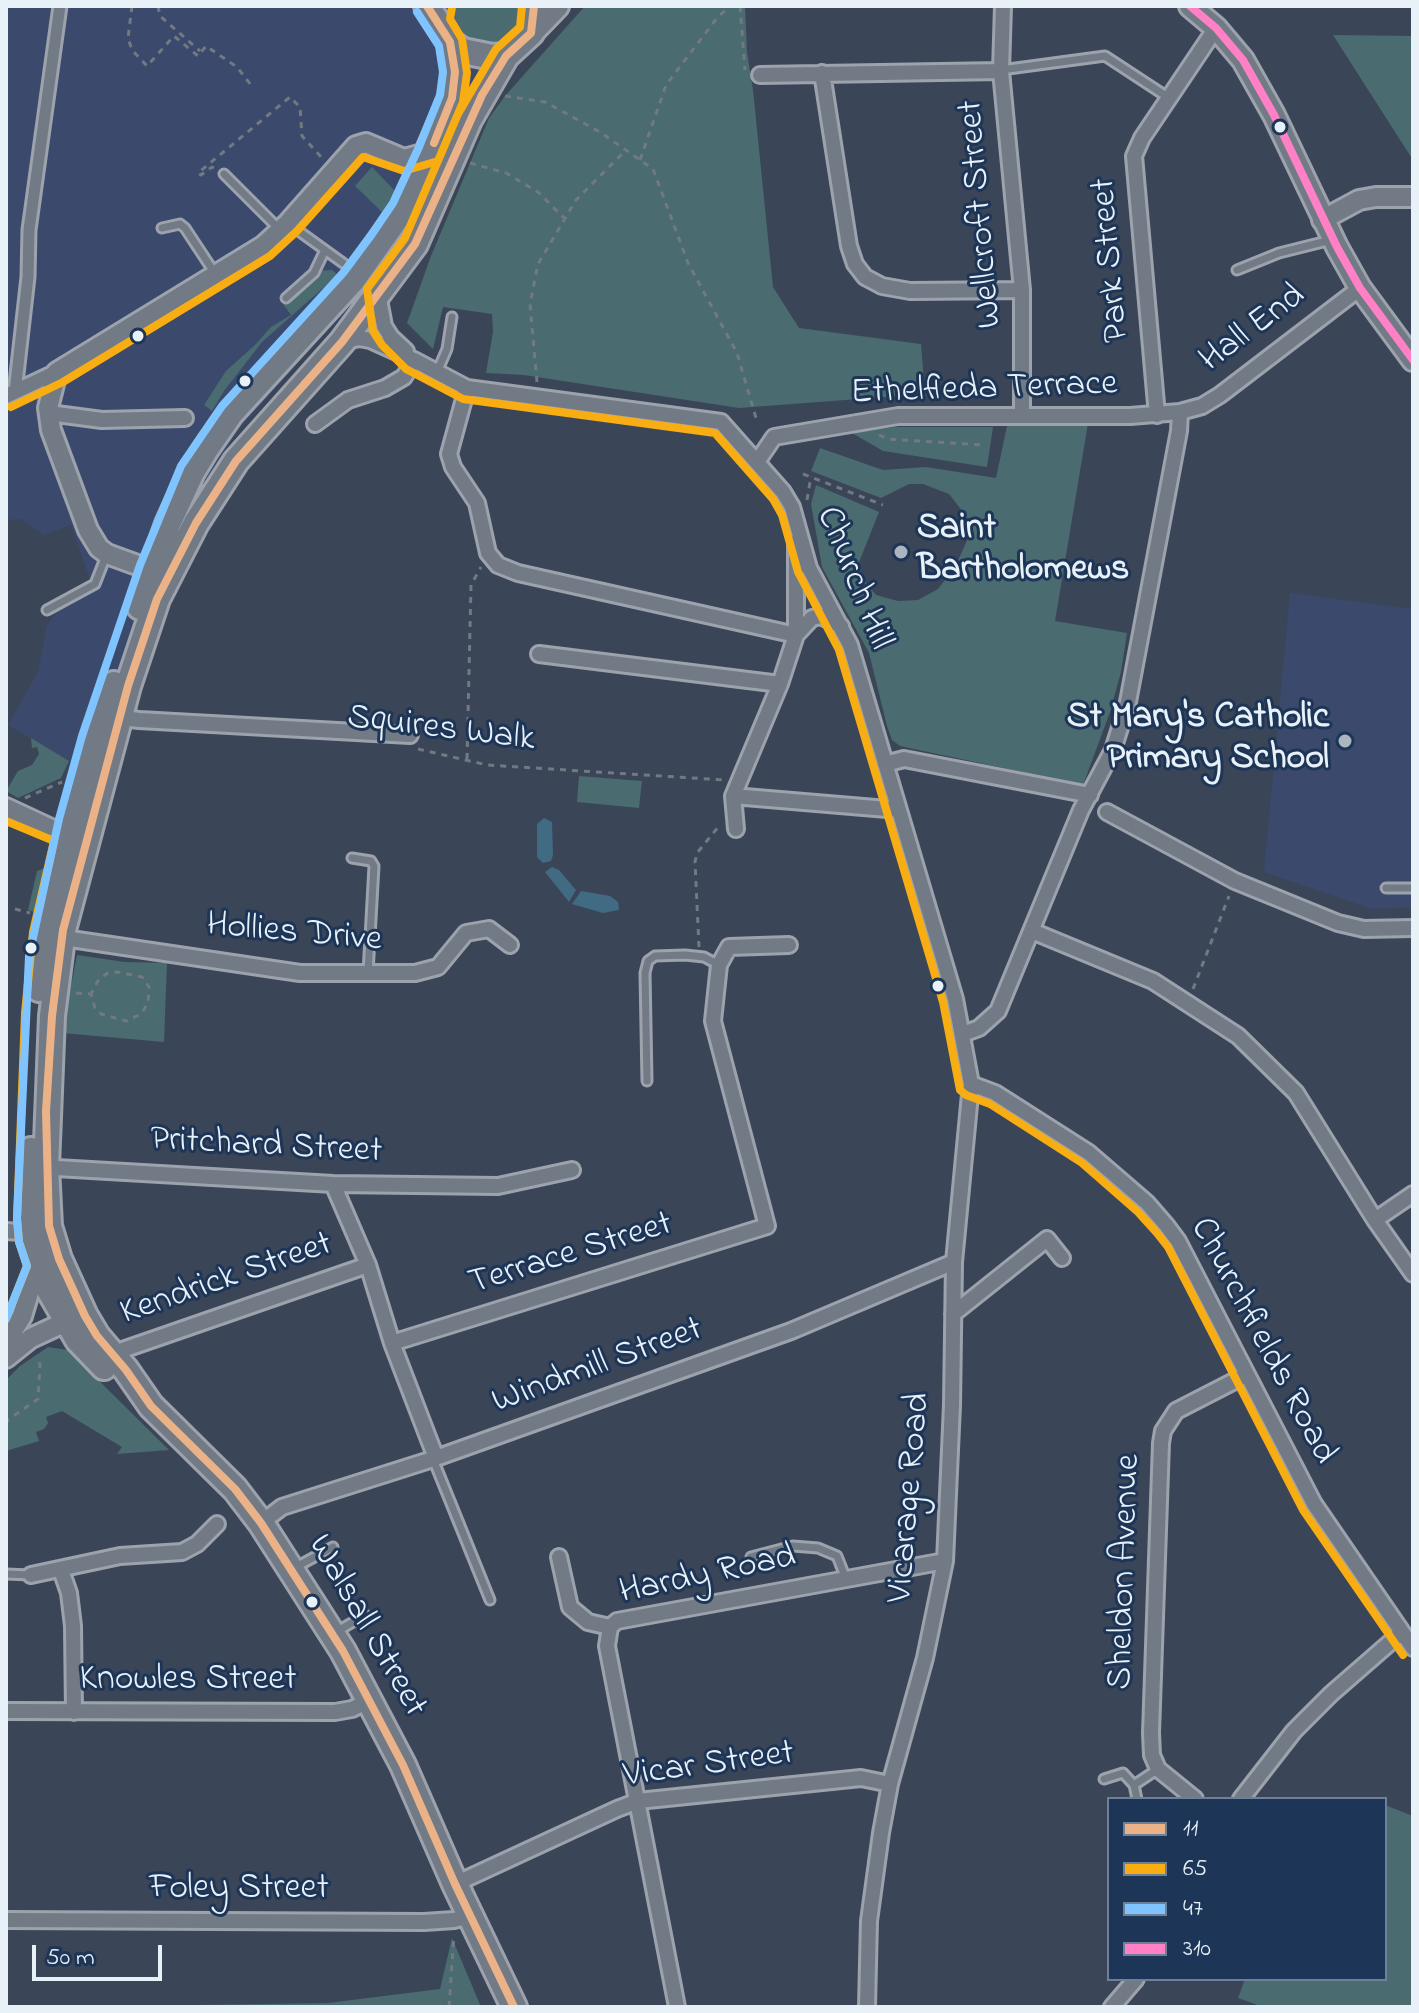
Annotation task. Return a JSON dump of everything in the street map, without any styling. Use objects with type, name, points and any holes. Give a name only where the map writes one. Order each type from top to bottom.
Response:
[{"type":"highway","points":[[112,716],[157,599],[196,523],[236,461],[342,342],[415,244],[469,120],[506,56],[531,33],[534,6]]},
{"type":"highway","points":[[439,19],[463,51],[476,55],[506,56]]},
{"type":"highway","points":[[112,716],[151,570],[192,472],[231,413],[352,281],[382,241],[403,209],[430,152],[452,98],[455,72],[439,19]]},
{"type":"highway","points":[[255,387],[301,359],[344,314],[353,310],[363,316]]},
{"type":"highway","name":"Walsall Street","points":[[38,1167],[38,1006],[77,834],[112,716]]},
{"type":"highway","name":"Walsall Street","points":[[53,937],[52,1016],[38,1167],[28,1229],[49,1263],[45,1283],[71,1312],[78,1340],[107,1361],[126,1388],[151,1406],[235,1489],[261,1523],[343,1651],[403,1765],[455,1884],[462,1918],[514,2007]]},
{"type":"main road","points":[[531,33],[557,6]]},
{"type":"main road","points":[[1190,6],[1216,28],[1243,60],[1274,115],[1322,220],[1360,288],[1413,360]]},
{"type":"street","points":[[11,394],[28,277],[29,230],[60,6]]},
{"type":"street","name":"Wellcroft Street","points":[[1003,6],[1001,71],[1022,290],[1022,416]]},
{"type":"street","name":"Park Street","points":[[1157,415],[1134,156],[1142,138],[1216,28]]},
{"type":"street","points":[[760,75],[1001,71]]},
{"type":"street","points":[[822,73],[849,246],[855,264],[865,277],[882,286],[910,291],[1022,290]]},
{"type":"street","points":[[11,394],[57,372],[263,246],[356,146],[366,143],[404,159],[430,152]]},
{"type":"street","points":[[1322,220],[1359,200],[1413,197]]},
{"type":"street","name":"Hall End","points":[[1180,412],[1202,406],[1220,395],[1360,288]]},
{"type":"street","name":"Church Hill","points":[[378,294],[380,310],[391,337]]},
{"type":"street","name":"Church Hill","points":[[363,316],[414,360]]},
{"type":"street","name":"Church Hill","points":[[342,342],[359,338],[370,340],[467,388],[721,422],[799,506],[809,568],[850,645],[963,1034],[971,1084]]},
{"type":"street","points":[[315,424],[348,400],[385,388],[404,377],[414,360]]},
{"type":"street","points":[[57,372],[51,390],[51,430],[88,530],[99,548],[107,554],[159,572],[202,497],[223,480]]},
{"type":"street","points":[[467,388],[449,454],[453,467],[477,503],[488,553],[498,565],[518,573],[796,635]]},
{"type":"street","points":[[963,1034],[979,1028],[998,1011],[1077,820],[1113,750],[1128,702],[1180,412]]},
{"type":"street","name":"Ethelfleda Terrace","points":[[757,462],[774,437],[898,416],[1157,415],[1180,412]]},
{"type":"street","points":[[49,413],[102,420],[185,418]]},
{"type":"street","points":[[736,829],[734,802],[740,781],[780,684],[796,635],[799,506]]},
{"type":"street","points":[[796,635],[812,618],[821,616],[841,626]]},
{"type":"street","points":[[539,654],[780,684]]},
{"type":"street","points":[[112,716],[409,741]]},
{"type":"street","points":[[885,764],[904,759],[1090,795]]},
{"type":"street","points":[[734,802],[899,810]]},
{"type":"street","points":[[12,805],[77,834]]},
{"type":"street","points":[[1107,812],[1235,881],[1338,923],[1364,929],[1413,928]]},
{"type":"street","name":"Hollies Drive","points":[[53,937],[300,973],[415,973],[438,967],[466,933],[489,929],[510,945]]},
{"type":"street","points":[[1032,931],[1153,981],[1238,1036],[1296,1093],[1375,1220],[1413,1274]]},
{"type":"street","points":[[719,965],[729,947],[789,945]]},
{"type":"street","name":"Terrace Street","points":[[392,1343],[767,1226],[713,1021],[719,965]]},
{"type":"street","name":"Vicarage Road","points":[[867,2007],[869,1921],[890,1784],[925,1658],[945,1561],[954,1262],[971,1084]]},
{"type":"street","name":"Churchfields Road","points":[[971,1084],[995,1093],[1089,1153],[1147,1203],[1178,1241],[1314,1504],[1413,1648]]},
{"type":"street","name":"Pritchard Street","points":[[38,1167],[333,1184],[498,1186],[572,1170]]},
{"type":"street","points":[[333,1184],[368,1265],[392,1343],[434,1458]]},
{"type":"street","points":[[1375,1220],[1413,1194]]},
{"type":"street","points":[[953,1314],[1047,1239],[1062,1258]]},
{"type":"street","name":"Windmill Street","points":[[261,1523],[282,1507],[434,1458],[791,1331],[954,1262]]},
{"type":"street","points":[[6,1342],[22,1316],[33,1279],[49,1263]]},
{"type":"street","name":"Kendrick Street","points":[[107,1361],[368,1265]]},
{"type":"street","points":[[6,1358],[71,1312]]},
{"type":"street","name":"Sheldon Avenue","points":[[1158,1769],[1152,1755],[1151,1733],[1163,1431],[1176,1411],[1186,1403],[1246,1375]]},
{"type":"street","points":[[31,1575],[120,1556],[182,1552],[197,1544],[217,1524]]},
{"type":"street","points":[[559,1557],[570,1607],[588,1622],[610,1627]]},
{"type":"street","name":"Hardy Road","points":[[677,2007],[607,1646],[610,1627],[617,1621],[945,1561]]},
{"type":"street","points":[[61,1570],[69,1593],[73,1626],[74,1712]]},
{"type":"street","points":[[1243,1797],[1294,1731],[1401,1633]]},
{"type":"street","name":"Knowles Street","points":[[6,1711],[335,1712],[352,1709],[368,1701]]},
{"type":"street","points":[[1158,1769],[1193,1797]]},
{"type":"street","name":"Vicar Street","points":[[455,1884],[638,1801],[861,1778],[890,1784]]},
{"type":"street","name":"Foley Street","points":[[6,1920],[462,1918]]},
{"type":"street","points":[[1112,2007],[1134,1981]]},
{"type":"lane","points":[[1001,71],[1105,56],[1169,98]]},
{"type":"lane","points":[[224,174],[284,226],[343,263]]},
{"type":"lane","points":[[162,228],[180,224],[185,228],[216,276]]},
{"type":"lane","points":[[1237,270],[1279,253],[1333,240]]},
{"type":"lane","points":[[286,298],[314,273],[325,250]]},
{"type":"lane","points":[[437,372],[447,349],[452,317]]},
{"type":"lane","points":[[47,610],[95,584],[107,554]]},
{"type":"lane","points":[[352,858],[371,861],[374,866],[368,973]]},
{"type":"lane","points":[[1386,888],[1413,888]]},
{"type":"lane","points":[[647,1081],[645,973],[648,961],[655,956],[700,957],[719,965]]},
{"type":"lane","points":[[434,1458],[490,1600]]},
{"type":"lane","points":[[751,1557],[793,1546],[818,1548],[837,1556],[846,1579]]},
{"type":"lane","points":[[290,1570],[333,1547]]},
{"type":"lane","points":[[6,1574],[31,1575]]},
{"type":"lane","points":[[331,1635],[365,1615]]},
{"type":"lane","points":[[1134,1785],[1158,1769]]},
{"type":"lane","points":[[1104,1779],[1123,1773],[1134,1785],[1137,1797]]},
{"type":"path","points":[[132,6],[128,38],[132,50],[147,66],[174,36],[198,56],[206,46],[237,67],[251,85]]},
{"type":"path","points":[[158,6],[162,19],[201,51]]},
{"type":"path","points":[[640,160],[666,85],[717,18],[730,6]]},
{"type":"path","points":[[740,6],[745,72],[760,75]]},
{"type":"path","points":[[505,96],[545,102],[600,132],[653,169],[688,263],[737,353],[756,418]]},
{"type":"path","points":[[224,174],[212,167],[201,175],[198,173],[290,97],[300,107],[302,136],[324,160]]},
{"type":"path","points":[[536,387],[530,304],[538,264],[576,200],[626,150]]},
{"type":"path","points":[[469,163],[506,173],[538,192],[565,219]]},
{"type":"path","points":[[877,434],[888,439],[982,445]]},
{"type":"path","points":[[803,474],[883,505]]},
{"type":"path","points":[[799,506],[808,499],[811,476]]},
{"type":"path","points":[[467,759],[471,585],[488,553]]},
{"type":"path","name":"Squires Walk","points":[[409,741],[487,765],[740,781]]},
{"type":"path","points":[[12,805],[67,779]]},
{"type":"path","points":[[700,957],[695,862],[697,853],[734,802]]},
{"type":"path","points":[[1187,1003],[1235,881]]},
{"type":"path","points":[[122,972],[125,962]]},
{"type":"path","points":[[122,972],[142,977],[149,987],[148,1003],[141,1014],[126,1021],[115,1020],[95,1008],[91,994],[99,979],[108,973],[122,972]]},
{"type":"path","points":[[69,992],[91,994]]},
{"type":"path","points":[[6,1424],[38,1399],[40,1365],[31,1338]]},
{"type":"path","points":[[449,2007],[462,1918]]},
{"type":"shaded area","points":[[6,6],[440,6],[438,22],[492,57],[466,100],[410,230],[353,310],[344,314],[301,359],[240,429],[215,464],[87,764],[69,761],[8,725],[38,672],[47,625],[57,612],[94,592],[71,525],[44,535],[21,519],[6,520]]},
{"type":"shaded area","name":"St Mary's Catholic Primary School","points":[[1290,593],[1413,609],[1413,907],[1372,909],[1264,872]]},
{"type":"shaded area","points":[[544,818],[552,822],[553,855],[551,861],[543,863],[537,857],[537,824]]},
{"type":"shaded area","points":[[552,867],[559,870],[576,890],[569,902],[545,872]]},
{"type":"shaded area","points":[[581,891],[610,896],[618,902],[619,910],[603,913],[572,904]]},
{"type":"green space","points":[[453,6],[522,6],[522,22],[517,33],[497,47],[463,39],[456,29]]},
{"type":"green space","points":[[585,6],[745,6],[747,52],[773,287],[799,328],[921,344],[925,394],[739,408],[524,375],[486,373],[493,332],[492,314],[443,307],[433,349],[407,323],[431,256],[489,118]]},
{"type":"green space","points":[[1333,35],[1413,36],[1413,160]]},
{"type":"green space","points":[[372,167],[395,191],[383,213],[355,186]]},
{"type":"green space","points":[[332,270],[338,275],[262,342],[212,411],[204,405],[226,371],[271,327],[291,315],[283,304],[305,286],[317,271]]},
{"type":"green space","points":[[1088,423],[1055,621],[1127,633],[1110,712],[1083,785],[900,746],[892,740],[887,726],[869,653],[822,567],[811,504],[816,485],[879,512],[858,565],[864,580],[876,595],[898,601],[918,600],[938,589],[955,567],[970,534],[966,516],[949,494],[923,484],[909,484],[881,498],[811,471],[820,448],[883,470],[926,467],[996,478],[1007,426]]},
{"type":"green space","points":[[895,427],[993,427],[987,467],[883,451],[852,433]]},
{"type":"green space","points":[[31,738],[69,761],[61,778],[18,798],[6,791],[18,771],[32,765],[39,754],[37,747],[32,748]]},
{"type":"green space","points":[[579,776],[642,781],[639,808],[577,802]]},
{"type":"green space","points":[[48,868],[38,913],[28,910],[37,871]]},
{"type":"green space","points":[[77,955],[125,962],[167,963],[164,1042],[62,1033]]},
{"type":"green space","points":[[48,1347],[68,1350],[169,1450],[117,1454],[122,1447],[62,1411],[46,1417],[48,1423],[44,1429],[36,1432],[39,1441],[6,1451],[6,1380]]},
{"type":"green space","points":[[1387,1806],[1413,1816],[1413,2007],[1263,2007],[1238,1998],[1244,1981],[1387,1981]]},
{"type":"green space","points":[[452,1938],[481,2007],[64,2007],[328,2003],[440,1989]]},
{"type":"transit line","name":"11","points":[[427,6],[450,42],[455,72],[452,98],[434,143]]},
{"type":"transit line","name":"65","points":[[522,6],[520,27],[496,49],[458,114],[405,238],[367,289],[373,331],[406,369],[463,399],[715,433],[773,499],[782,515],[798,572],[839,650],[943,1002],[960,1090],[990,1104],[1082,1163],[1138,1212],[1168,1247],[1303,1510],[1403,1655]]},
{"type":"transit line","name":"11","points":[[514,2007],[403,1765],[343,1651],[261,1523],[235,1489],[151,1406],[85,1316],[59,1259],[49,1226],[46,1111],[52,1016],[63,930],[128,686],[157,599],[196,523],[236,461],[342,342],[415,244],[482,95],[506,56],[531,33],[534,6]]},
{"type":"transit line","name":"310","points":[[1190,6],[1216,28],[1243,60],[1274,115],[1360,288],[1413,360]]},
{"type":"transit line","name":"65","points":[[11,407],[63,382],[270,256],[297,231],[363,157],[404,171],[438,161],[463,102],[467,73],[462,39],[450,19],[452,7]]},
{"type":"transit line","name":"47","points":[[6,1319],[27,1266],[19,1242],[17,1218],[29,956],[59,819],[82,736],[140,565],[181,466],[222,406],[343,273],[393,203],[419,147],[440,95],[443,72],[439,46],[417,12]]},
{"type":"transit line","name":"65","points":[[6,821],[54,841],[33,932],[25,1013],[17,1219],[19,1242],[27,1266],[6,1319]]},
{"type":"place","name":"Saint Bartholomews","points":[[901,552]]},
{"type":"place","name":"St Mary's Catholic Primary School","points":[[1345,741]]}]
